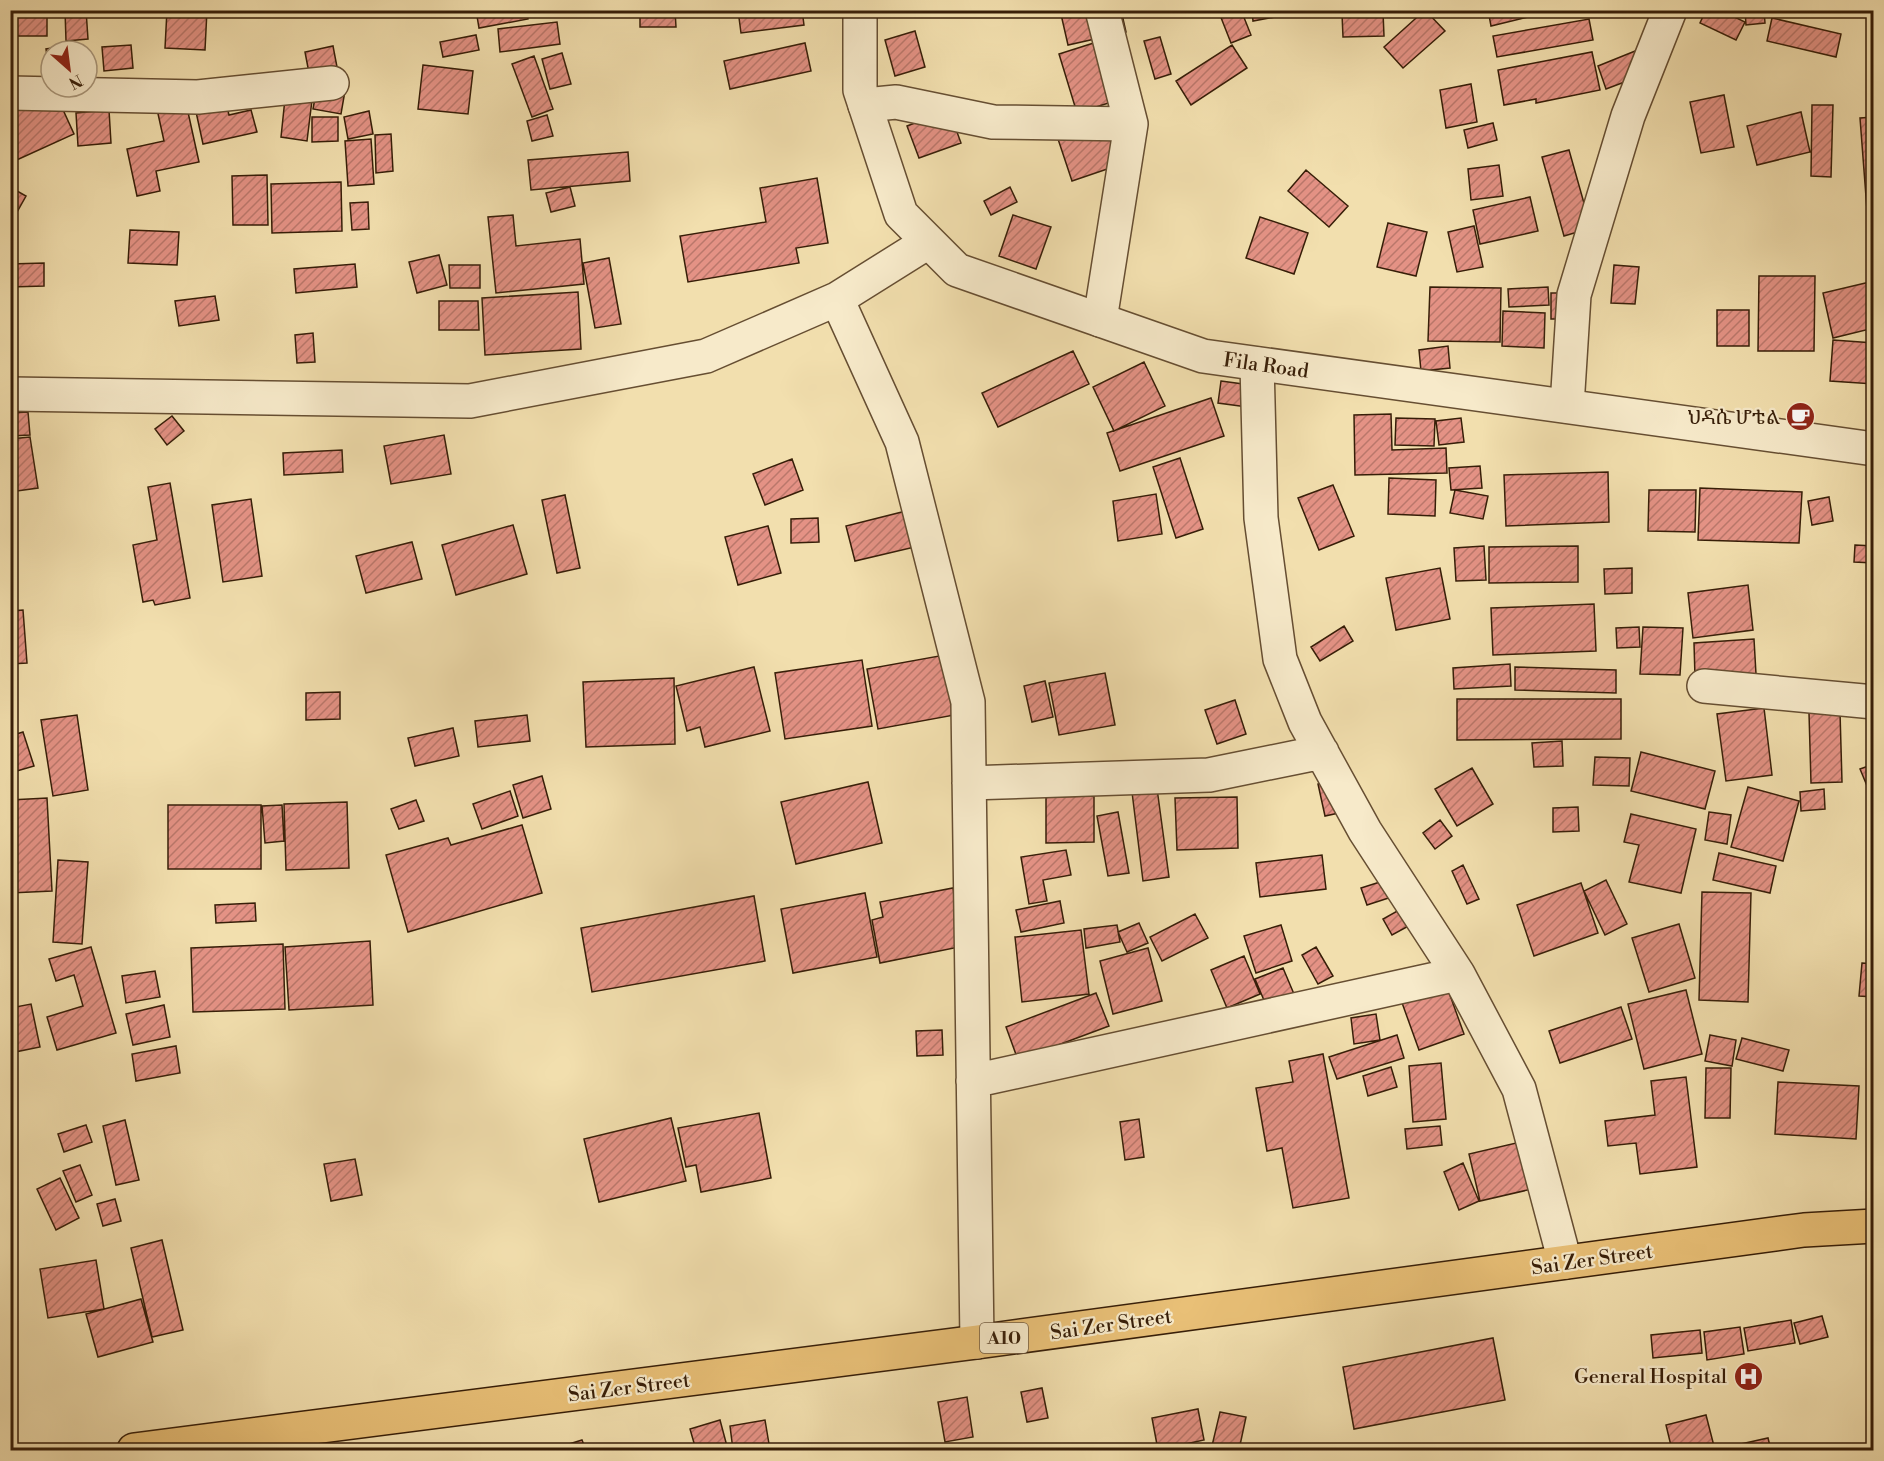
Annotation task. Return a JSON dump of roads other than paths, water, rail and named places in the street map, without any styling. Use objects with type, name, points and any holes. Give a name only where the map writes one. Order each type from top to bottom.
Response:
[{"type":"highway","name":"Sai Zer Street","points":[[134,1450],[977,1342],[1804,1230],[1874,1226]]},
{"type":"street","name":"Fila Road","points":[[860,10],[860,90],[901,214],[957,270],[1203,356],[1874,448]]},
{"type":"street","points":[[1100,320],[1131,124],[1102,10]]},
{"type":"street","points":[[1567,406],[1574,295],[1628,116],[1670,10]]},
{"type":"street","points":[[10,93],[198,98],[332,83]]},
{"type":"street","points":[[865,105],[896,102],[993,122],[1131,124]]},
{"type":"street","points":[[10,394],[470,401],[706,356],[837,298],[928,242]]},
{"type":"street","points":[[837,298],[902,442],[968,702],[977,1342]]},
{"type":"street","points":[[1257,364],[1261,518],[1280,659],[1305,722],[1365,831],[1458,974],[1519,1089],[1565,1262]]},
{"type":"street","points":[[1704,686],[1874,702]]},
{"type":"street","points":[[969,783],[1209,775],[1322,752]]},
{"type":"street","points":[[973,1081],[1458,974]]},
{"type":"place","name":"ህዳሴ ሆቴል","points":[[1801,417]]},
{"type":"place","name":"General Hospital","points":[[1748,1376]]}]
